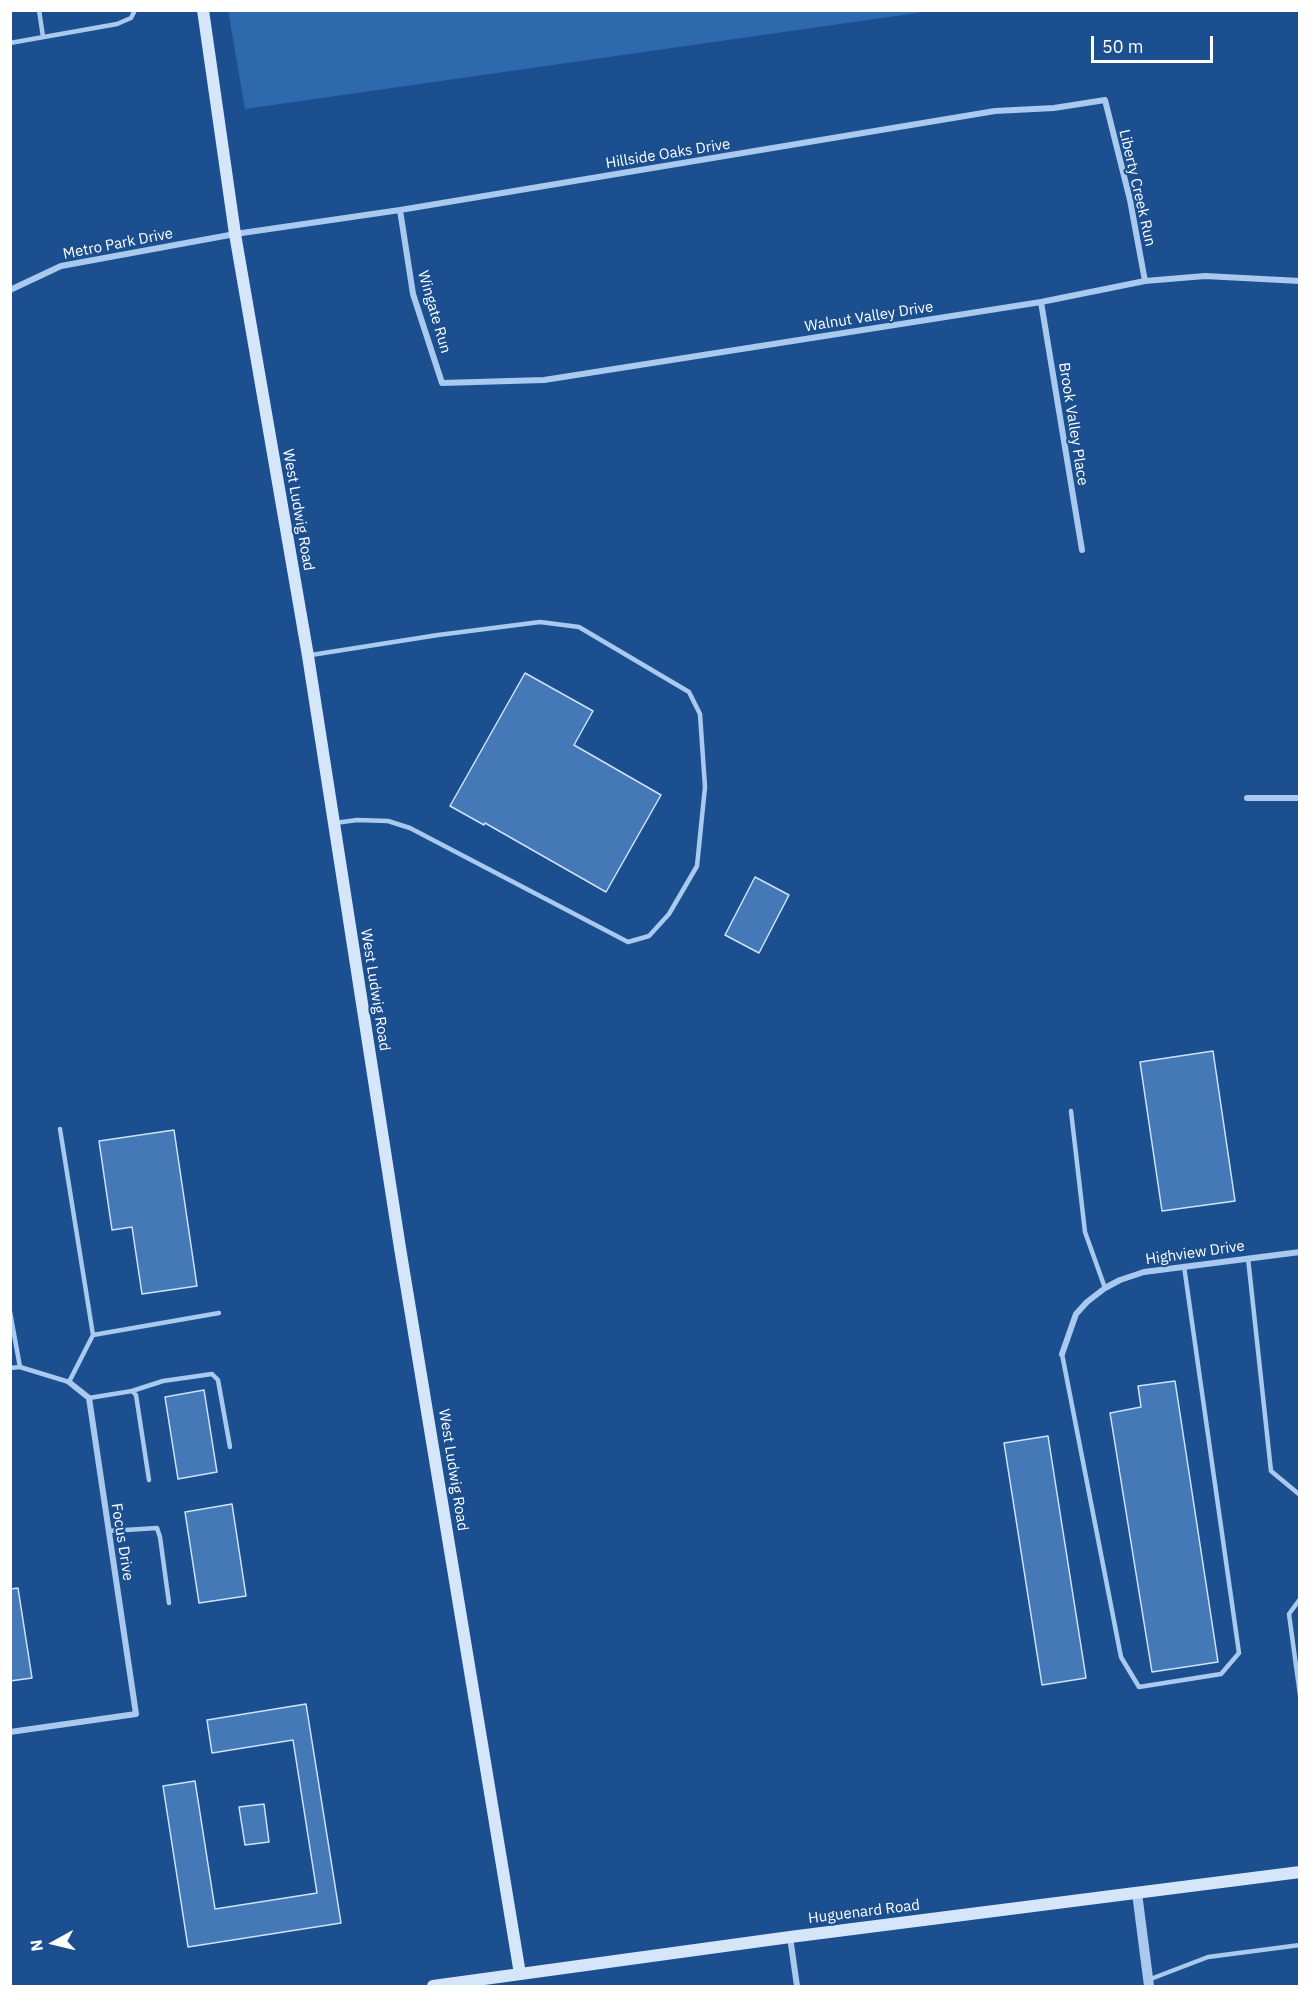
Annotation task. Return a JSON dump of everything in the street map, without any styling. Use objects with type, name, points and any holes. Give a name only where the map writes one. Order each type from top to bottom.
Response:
[{"type":"main road","name":"West Ludwig Road","points":[[203,10],[235,234],[308,656],[400,1248],[520,1974]]},
{"type":"main road","name":"Huguenard Road","points":[[433,1986],[790,1937],[1299,1872]]},
{"type":"street","name":"Hillside Oaks Drive","points":[[235,234],[400,210],[995,111],[1054,108],[1105,100]]},
{"type":"street","name":"Liberty Creek Run","points":[[1105,100],[1130,200],[1144,281]]},
{"type":"street","name":"Wingate Run","points":[[400,210],[413,294],[442,383]]},
{"type":"street","name":"Metro Park Drive","points":[[10,290],[62,266],[235,234]]},
{"type":"street","name":"Walnut Valley Drive","points":[[442,383],[544,380],[1041,302],[1144,281],[1205,276],[1299,281]]},
{"type":"street","name":"Brook Valley Place","points":[[1041,302],[1082,550]]},
{"type":"street","points":[[1247,798],[1299,798]]},
{"type":"street","name":"Highview Drive","points":[[1062,1353],[1076,1314],[1105,1288],[1144,1272],[1299,1252]]},
{"type":"street","points":[[69,1382],[88,1398]]},
{"type":"street","name":"Focus Drive","points":[[10,1732],[136,1714],[88,1398]]},
{"type":"street","points":[[1137,1893],[1148,1983]]},
{"type":"street","points":[[790,1937],[797,1986]]},
{"type":"lane","points":[[39,10],[43,37]]},
{"type":"lane","points":[[10,43],[117,24],[131,18],[135,10]]},
{"type":"lane","points":[[308,656],[438,635],[540,622],[579,627],[689,692],[700,714],[705,787],[697,866],[669,914],[649,936],[628,942],[410,828],[388,820],[334,823]]},
{"type":"lane","points":[[1071,1111],[1085,1232],[1105,1288]]},
{"type":"lane","points":[[10,1368],[20,1367],[69,1382],[93,1335],[60,1129]]},
{"type":"lane","points":[[1248,1258],[1271,1471],[1299,1495]]},
{"type":"lane","points":[[1062,1353],[1121,1657],[1138,1687],[1221,1674],[1239,1653],[1184,1266]]},
{"type":"lane","points":[[10,1312],[20,1367]]},
{"type":"lane","points":[[93,1335],[219,1313]]},
{"type":"lane","points":[[88,1398],[132,1391],[163,1380],[212,1374],[218,1380],[230,1446]]},
{"type":"lane","points":[[132,1391],[136,1395],[149,1480]]},
{"type":"lane","points":[[109,1531],[157,1528],[169,1603]]},
{"type":"lane","points":[[1299,1599],[1289,1614],[1299,1695]]},
{"type":"lane","points":[[1148,1983],[1208,1957],[1299,1945]]},
{"type":"shaded area","points":[[228,10],[931,10],[931,11],[245,109]]},
{"type":"building","points":[[525,673],[593,711],[574,745],[661,795],[606,892],[485,823],[484,825],[450,806]]},
{"type":"building","points":[[755,877],[789,895],[759,953],[725,935]]},
{"type":"building","points":[[1213,1051],[1235,1201],[1162,1211],[1140,1062]]},
{"type":"building","points":[[174,1130],[197,1286],[142,1294],[132,1227],[112,1230],[99,1141]]},
{"type":"building","points":[[1175,1381],[1218,1662],[1152,1672],[1110,1413],[1141,1407],[1138,1386]]},
{"type":"building","points":[[204,1390],[217,1472],[178,1479],[165,1397]]},
{"type":"building","points":[[1048,1436],[1086,1678],[1042,1685],[1004,1443]]},
{"type":"building","points":[[232,1504],[246,1596],[199,1603],[185,1512]]},
{"type":"building","points":[[18,1588],[32,1678],[10,1681],[10,1589]]},
{"type":"building","points":[[306,1704],[341,1923],[188,1947],[163,1786],[195,1781],[215,1909],[317,1893],[293,1740],[212,1753],[207,1720]]},
{"type":"building","points":[[264,1804],[269,1842],[245,1845],[239,1807]]}]
